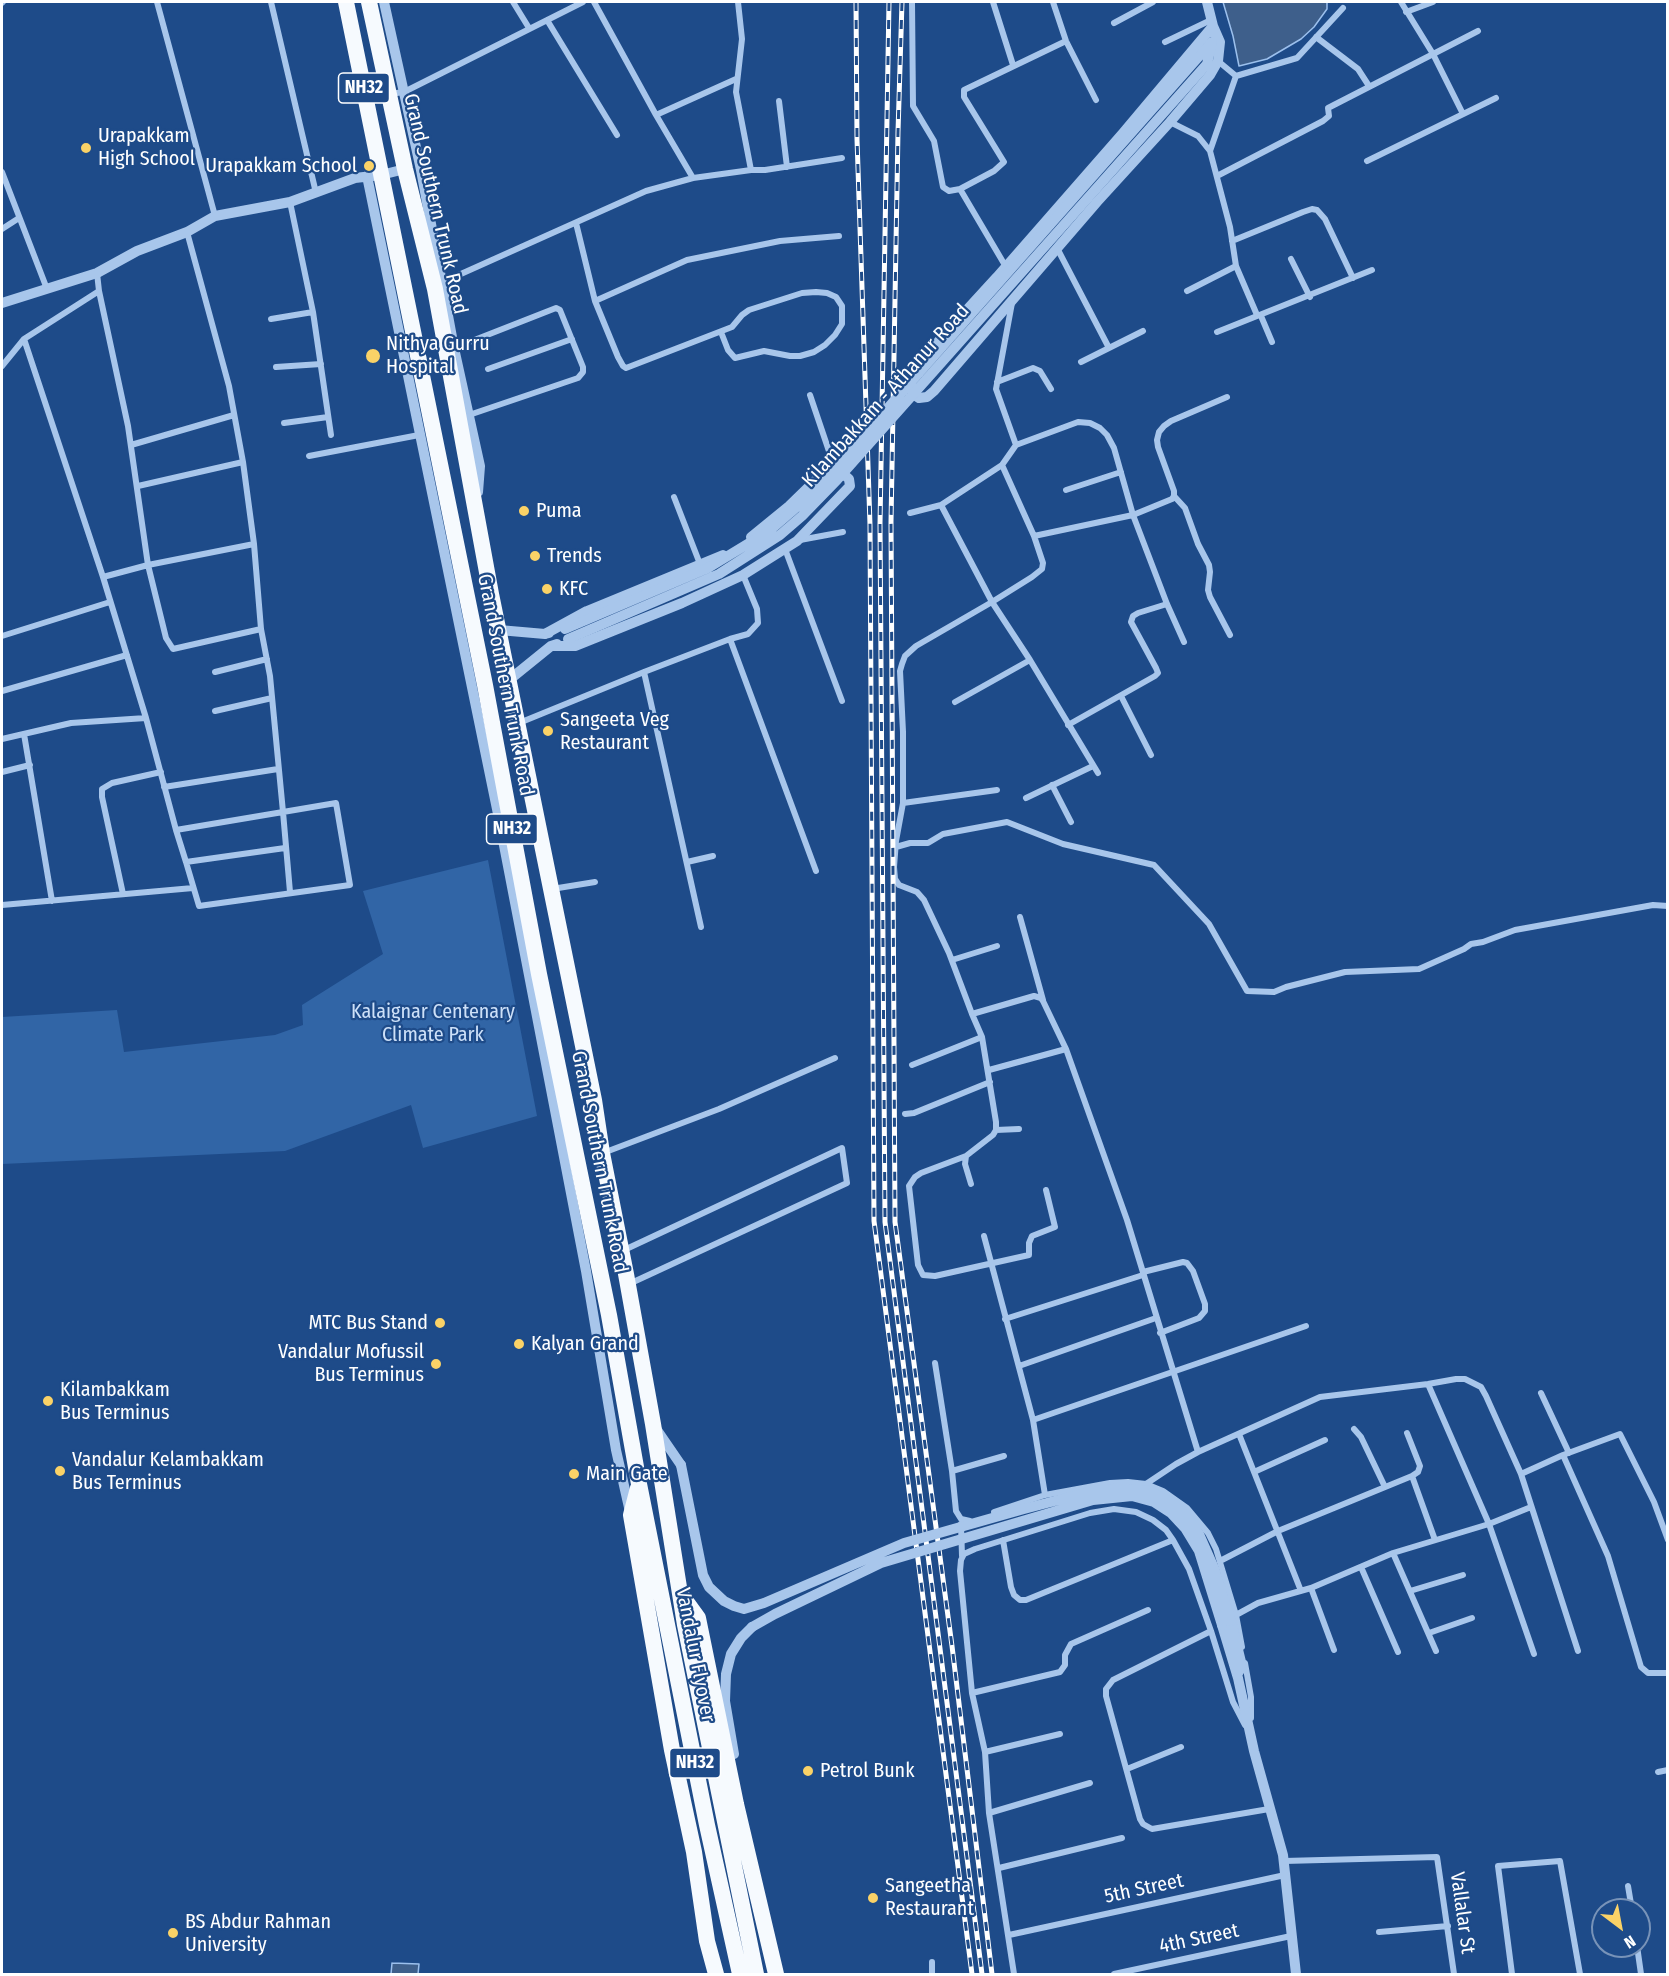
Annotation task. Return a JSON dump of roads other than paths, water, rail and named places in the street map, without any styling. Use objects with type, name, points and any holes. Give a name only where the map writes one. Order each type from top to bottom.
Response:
[{"type":"highway","name":"Grand Southern Trunk Road","points":[[346,2],[374,175],[485,685],[539,974],[609,1315],[639,1484]]},
{"type":"highway","name":"Grand Southern Trunk Road","points":[[369,2],[396,93],[405,169],[435,289],[499,630]]},
{"type":"highway","name":"NH32","points":[[499,630],[509,680]]},
{"type":"highway","name":"Grand Southern Trunk Road","points":[[509,680],[594,1100],[653,1424],[679,1593]]},
{"type":"highway","points":[[639,1484],[631,1515],[672,1750],[694,1852],[707,1941],[716,1974]]},
{"type":"highway","name":"Vandalur Flyover","points":[[639,1484],[705,1814],[740,1974]]},
{"type":"highway","points":[[679,1593],[698,1618],[743,1832],[776,1974]]},
{"type":"highway","name":"Vandalur Flyover","points":[[679,1593],[756,1974]]},
{"type":"street","points":[[157,2],[215,216]]},
{"type":"street","points":[[270,2],[316,192]]},
{"type":"street","points":[[384,2],[396,93],[443,282],[454,348],[480,466],[476,516]]},
{"type":"street","points":[[513,2],[529,28]]},
{"type":"street","points":[[396,93],[583,2]]},
{"type":"street","points":[[594,2],[693,178]]},
{"type":"street","points":[[738,2],[742,39],[736,79],[738,104],[751,170]]},
{"type":"street","points":[[912,2],[913,106],[934,141],[943,187],[949,191],[960,189],[994,171],[1004,162],[964,97],[964,90],[1066,41]]},
{"type":"street","points":[[993,2],[1013,66]]},
{"type":"street","points":[[1053,2],[1066,41],[1096,100]]},
{"type":"street","points":[[1114,23],[1153,2]]},
{"type":"street","name":"Kilambakkam - Athanur Road","points":[[509,680],[567,634],[719,574],[780,535],[802,516],[837,480],[1207,64],[1212,42],[1212,23],[1207,2]]},
{"type":"street","points":[[1401,2],[1433,54],[1463,114]]},
{"type":"street","points":[[1406,12],[1433,2]]},
{"type":"street","points":[[1236,76],[1297,58],[1342,8]]},
{"type":"street","points":[[547,20],[616,135]]},
{"type":"street","points":[[1165,42],[1212,23]]},
{"type":"street","points":[[1212,23],[1220,42],[1218,61],[1209,75],[934,391],[927,397],[919,398],[913,394],[910,381],[912,374],[1178,70],[1212,23]]},
{"type":"street","points":[[1217,176],[1323,121],[1329,116],[1328,108],[1478,31]]},
{"type":"street","points":[[1316,37],[1358,69],[1369,86]]},
{"type":"street","points":[[1218,61],[1236,76]]},
{"type":"street","points":[[1210,151],[1236,76]]},
{"type":"street","points":[[656,115],[736,79]]},
{"type":"street","points":[[1367,161],[1496,98]]},
{"type":"street","points":[[779,101],[787,166]]},
{"type":"street","points":[[1170,122],[1198,136],[1210,151],[1236,266],[1272,342]]},
{"type":"street","points":[[443,282],[646,191],[693,178],[842,158]]},
{"type":"street","points":[[2,303],[97,273],[137,251],[187,232],[215,216],[290,202],[355,178],[405,169]]},
{"type":"street","points":[[2,172],[4,188],[19,218],[47,289]]},
{"type":"street","points":[[374,175],[419,435],[497,809],[584,1259],[616,1450],[631,1515]]},
{"type":"street","points":[[960,189],[1006,266],[1013,299],[996,389],[1016,445]]},
{"type":"street","points":[[290,202],[313,312],[331,435]]},
{"type":"street","points":[[1232,241],[1312,209],[1317,210],[1325,219],[1353,278]]},
{"type":"street","points":[[2,229],[19,218]]},
{"type":"street","points":[[576,223],[595,301],[618,357],[626,368],[732,327],[742,315],[750,310],[802,293],[816,291],[827,293],[836,297],[842,306],[842,324],[836,335],[814,352],[800,356],[764,351],[735,358],[728,350],[721,332]]},
{"type":"street","points":[[187,232],[229,386],[243,462],[254,544],[261,629],[272,698],[290,892]]},
{"type":"street","points":[[595,301],[687,260],[780,241],[839,236]]},
{"type":"street","points":[[1057,248],[1109,348]]},
{"type":"street","points":[[1291,259],[1310,297]]},
{"type":"street","points":[[1187,291],[1236,266]]},
{"type":"street","points":[[1217,332],[1310,297],[1372,270]]},
{"type":"street","points":[[97,273],[131,445],[148,566],[166,639],[173,649],[261,629]]},
{"type":"street","points":[[2,366],[24,339],[99,291]]},
{"type":"street","points":[[454,348],[556,308],[560,310],[583,367],[583,372],[578,378],[469,415]]},
{"type":"street","points":[[271,319],[313,312]]},
{"type":"street","points":[[1081,362],[1143,331]]},
{"type":"street","points":[[24,339],[147,718],[164,787],[176,830],[186,862],[193,888],[199,906],[350,885],[336,803],[176,830]]},
{"type":"street","points":[[488,369],[572,339]]},
{"type":"street","points":[[276,368],[321,364]]},
{"type":"street","points":[[997,382],[1034,368],[1040,371],[1051,388]]},
{"type":"street","points":[[551,646],[575,646],[682,603],[743,575],[797,540],[850,486],[849,479],[834,466],[810,395]]},
{"type":"street","points":[[1227,398],[1171,421],[1164,426],[1157,440],[1174,496],[1185,508],[1198,544],[1209,565],[1210,597],[1230,634]]},
{"type":"street","points":[[131,445],[234,415]]},
{"type":"street","points":[[284,423],[328,417]]},
{"type":"street","points":[[910,513],[941,505],[1002,465],[1016,445],[1078,422],[1090,423],[1107,435],[1114,448],[1133,515],[1184,642]]},
{"type":"street","points":[[309,456],[419,435]]},
{"type":"street","points":[[138,486],[243,462]]},
{"type":"street","points":[[1002,465],[1034,536],[1043,563],[1042,569],[992,602],[916,646],[905,656],[900,670],[903,802],[894,867],[898,884],[917,892],[924,900],[952,960],[982,1037],[989,1070],[996,1130],[989,1139],[966,1156],[921,1173],[909,1186],[918,1265],[923,1275],[927,1277],[1029,1255],[1029,1243],[1032,1236],[1055,1227],[1046,1190]]},
{"type":"street","points":[[545,634],[587,611],[720,556],[765,527],[826,470],[834,466]]},
{"type":"street","points":[[1066,490],[1121,472]]},
{"type":"street","points":[[1034,536],[1133,515],[1166,503],[1174,496]]},
{"type":"street","points":[[674,497],[700,564]]},
{"type":"street","points":[[941,505],[992,602],[1098,773]]},
{"type":"street","points":[[797,540],[843,532]]},
{"type":"street","points":[[103,577],[254,544]]},
{"type":"street","points":[[785,549],[842,701]]},
{"type":"street","points":[[518,724],[644,672],[748,634],[758,623],[757,609],[743,575]]},
{"type":"street","points":[[2,636],[110,602]]},
{"type":"street","points":[[1068,725],[1150,680],[1158,673],[1132,625],[1132,619],[1138,613],[1167,604]]},
{"type":"street","name":"Kilambakkam - Athanur Road","points":[[499,630],[567,634]]},
{"type":"street","points":[[730,639],[816,871]]},
{"type":"street","points":[[2,691],[127,655]]},
{"type":"street","points":[[215,672],[267,659]]},
{"type":"street","points":[[955,702],[1030,660]]},
{"type":"street","points":[[644,672],[701,927]]},
{"type":"street","points":[[1121,696],[1150,755]]},
{"type":"street","points":[[215,711],[272,698]]},
{"type":"street","points":[[2,739],[71,723],[147,718]]},
{"type":"street","points":[[24,734],[52,901]]},
{"type":"street","points":[[2,772],[30,765]]},
{"type":"street","points":[[1026,798],[1093,766]]},
{"type":"street","points":[[164,787],[278,769]]},
{"type":"street","points":[[123,894],[102,789],[111,783],[161,772]]},
{"type":"street","points":[[1052,785],[1071,822]]},
{"type":"street","points":[[903,802],[997,790]]},
{"type":"street","points":[[896,847],[910,843],[928,843],[943,834],[1007,822],[1063,844],[1154,865],[1209,924],[1247,991],[1274,992],[1345,972],[1419,969],[1471,944],[1515,930],[1653,905],[1668,906]]},
{"type":"street","points":[[186,862],[285,848]]},
{"type":"street","points":[[687,862],[713,856]]},
{"type":"street","points":[[551,889],[595,882]]},
{"type":"street","points":[[2,905],[193,888]]},
{"type":"street","points":[[1020,917],[1043,1001],[1066,1049],[1127,1220],[1198,1452]]},
{"type":"street","points":[[952,960],[997,946]]},
{"type":"street","points":[[972,1014],[1034,996],[1043,1001]]},
{"type":"street","points":[[912,1065],[982,1037]]},
{"type":"street","points":[[989,1070],[1066,1049]]},
{"type":"street","points":[[602,1153],[719,1109],[835,1058]]},
{"type":"street","points":[[905,1114],[914,1113],[990,1082]]},
{"type":"street","points":[[996,1130],[1019,1128]]},
{"type":"street","points":[[622,1251],[842,1148],[847,1183],[628,1284]]},
{"type":"street","points":[[966,1156],[965,1164],[971,1184]]},
{"type":"street","points":[[984,1236],[1033,1420],[1045,1495]]},
{"type":"street","points":[[1005,1319],[1143,1274],[1183,1262],[1187,1263],[1193,1271],[1205,1304],[1204,1311],[1199,1318],[1160,1333]]},
{"type":"street","points":[[1020,1366],[1156,1318]]},
{"type":"street","points":[[1033,1420],[1306,1326]]},
{"type":"street","points":[[935,1363],[956,1511],[961,1520],[960,1572],[972,1693],[985,1752],[989,1813],[1010,1935],[1014,1974]]},
{"type":"street","points":[[1146,1484],[1198,1452],[1320,1397],[1428,1384],[1456,1378],[1465,1379],[1481,1387],[1521,1474],[1578,1651]]},
{"type":"street","points":[[1428,1384],[1489,1524],[1534,1654]]},
{"type":"street","points":[[1541,1393],[1608,1556],[1641,1667],[1648,1673],[1668,1673]]},
{"type":"street","points":[[653,1424],[681,1465],[703,1575],[709,1587],[724,1601],[744,1609],[764,1603],[904,1543],[1085,1493],[1118,1488],[1149,1491],[1167,1500],[1188,1518],[1199,1534],[1214,1568],[1231,1621],[1242,1666],[1237,1675]]},
{"type":"street","points":[[1354,1429],[1361,1437],[1385,1487]]},
{"type":"street","points":[[1220,1561],[1278,1531],[1418,1472],[1420,1466],[1407,1433]]},
{"type":"street","points":[[1239,1434],[1301,1591]]},
{"type":"street","points":[[1521,1474],[1620,1434],[1654,1502],[1668,1539]]},
{"type":"street","points":[[1254,1472],[1325,1440]]},
{"type":"street","points":[[952,1471],[1004,1456]]},
{"type":"street","points":[[1412,1476],[1435,1540]]},
{"type":"street","points":[[961,1520],[968,1522],[1045,1495],[1128,1482],[1146,1484],[1163,1491],[1187,1508],[1208,1533],[1220,1561],[1236,1615],[1251,1697],[1250,1734]]},
{"type":"street","points":[[743,1832],[741,1795],[725,1701],[726,1674],[731,1654],[741,1638],[752,1627],[881,1563],[1093,1500],[1132,1496],[1154,1502],[1171,1513],[1185,1528],[1199,1551],[1237,1675],[1250,1734],[1284,1861],[1296,1974]]},
{"type":"street","points":[[1236,1615],[1258,1603],[1311,1588],[1393,1553],[1489,1524],[1532,1507]]},
{"type":"street","points":[[962,1557],[966,1552],[975,1548],[1090,1512],[1114,1509],[1136,1512],[1153,1520],[1166,1530],[1189,1569],[1233,1702],[1250,1734]]},
{"type":"street","points":[[1003,1540],[1011,1587],[1014,1595],[1020,1600],[1026,1600],[1173,1540]]},
{"type":"street","points":[[1393,1553],[1436,1651]]},
{"type":"street","points":[[1361,1567],[1398,1652]]},
{"type":"street","points":[[1410,1591],[1463,1575]]},
{"type":"street","points":[[1311,1588],[1334,1650]]},
{"type":"street","points":[[972,1693],[1054,1675],[1063,1669],[1067,1649],[1076,1641],[1148,1610]]},
{"type":"street","points":[[1429,1633],[1472,1618]]},
{"type":"street","points":[[1211,1631],[1108,1684],[1106,1696],[1143,1824],[1152,1829],[1269,1809]]},
{"type":"street","points":[[985,1752],[1060,1734]]},
{"type":"street","points":[[1127,1769],[1181,1747]]},
{"type":"street","points":[[1658,1772],[1668,1770]]},
{"type":"street","points":[[989,1813],[1090,1783]]},
{"type":"street","points":[[999,1868],[1122,1838]]},
{"type":"street","name":"Vallalar St","points":[[1284,1861],[1437,1857],[1454,1974]]},
{"type":"street","points":[[1512,1974],[1498,1866],[1560,1861],[1580,1974]]},
{"type":"street","name":"5th Street","points":[[1010,1935],[1285,1875]]},
{"type":"street","points":[[1628,1886],[1630,1898]]},
{"type":"street","points":[[1379,1932],[1448,1926]]},
{"type":"street","name":"4th Street","points":[[1114,1974],[1291,1936]]},
{"type":"street","points":[[1639,1958],[1641,1974]]},
{"type":"street","points":[[932,1962],[932,1974]]},
{"type":"railway","points":[[856,2],[857,139],[870,525],[874,1221],[972,1974]]},
{"type":"railway","points":[[889,2],[880,524],[885,1222],[982,1974]]},
{"type":"railway","points":[[902,2],[891,522],[895,1222],[952,1646],[992,1974]]},
{"type":"place","name":"Urapakkam High School","points":[[86,148]]},
{"type":"place","name":"Urapakkam School","points":[[369,166]]},
{"type":"place","name":"Nithya Gurru Hospital","points":[[373,356]]},
{"type":"place","name":"Puma","points":[[524,511]]},
{"type":"place","name":"Trends","points":[[535,556]]},
{"type":"place","name":"KFC","points":[[547,589]]},
{"type":"place","name":"Sangeeta Veg Restaurant","points":[[548,731]]},
{"type":"place","name":"MTC Bus Stand","points":[[440,1323]]},
{"type":"place","name":"Kalyan Grand","points":[[519,1344]]},
{"type":"place","name":"Vandalur Mofussil Bus Terminus","points":[[436,1364]]},
{"type":"place","name":"Kilambakkam Bus Terminus","points":[[48,1401]]},
{"type":"place","name":"Vandalur Kelambakkam Bus Terminus","points":[[60,1471]]},
{"type":"place","name":"Main Gate","points":[[574,1474]]},
{"type":"place","name":"Petrol Bunk","points":[[808,1771]]},
{"type":"place","name":"Sangeetha Restaurant","points":[[873,1898]]},
{"type":"place","name":"BS Abdur Rahman University","points":[[173,1933]]},
{"type":"park label","name":"Kalaignar Centenary Climate Park","points":[[433,1024]]}]
